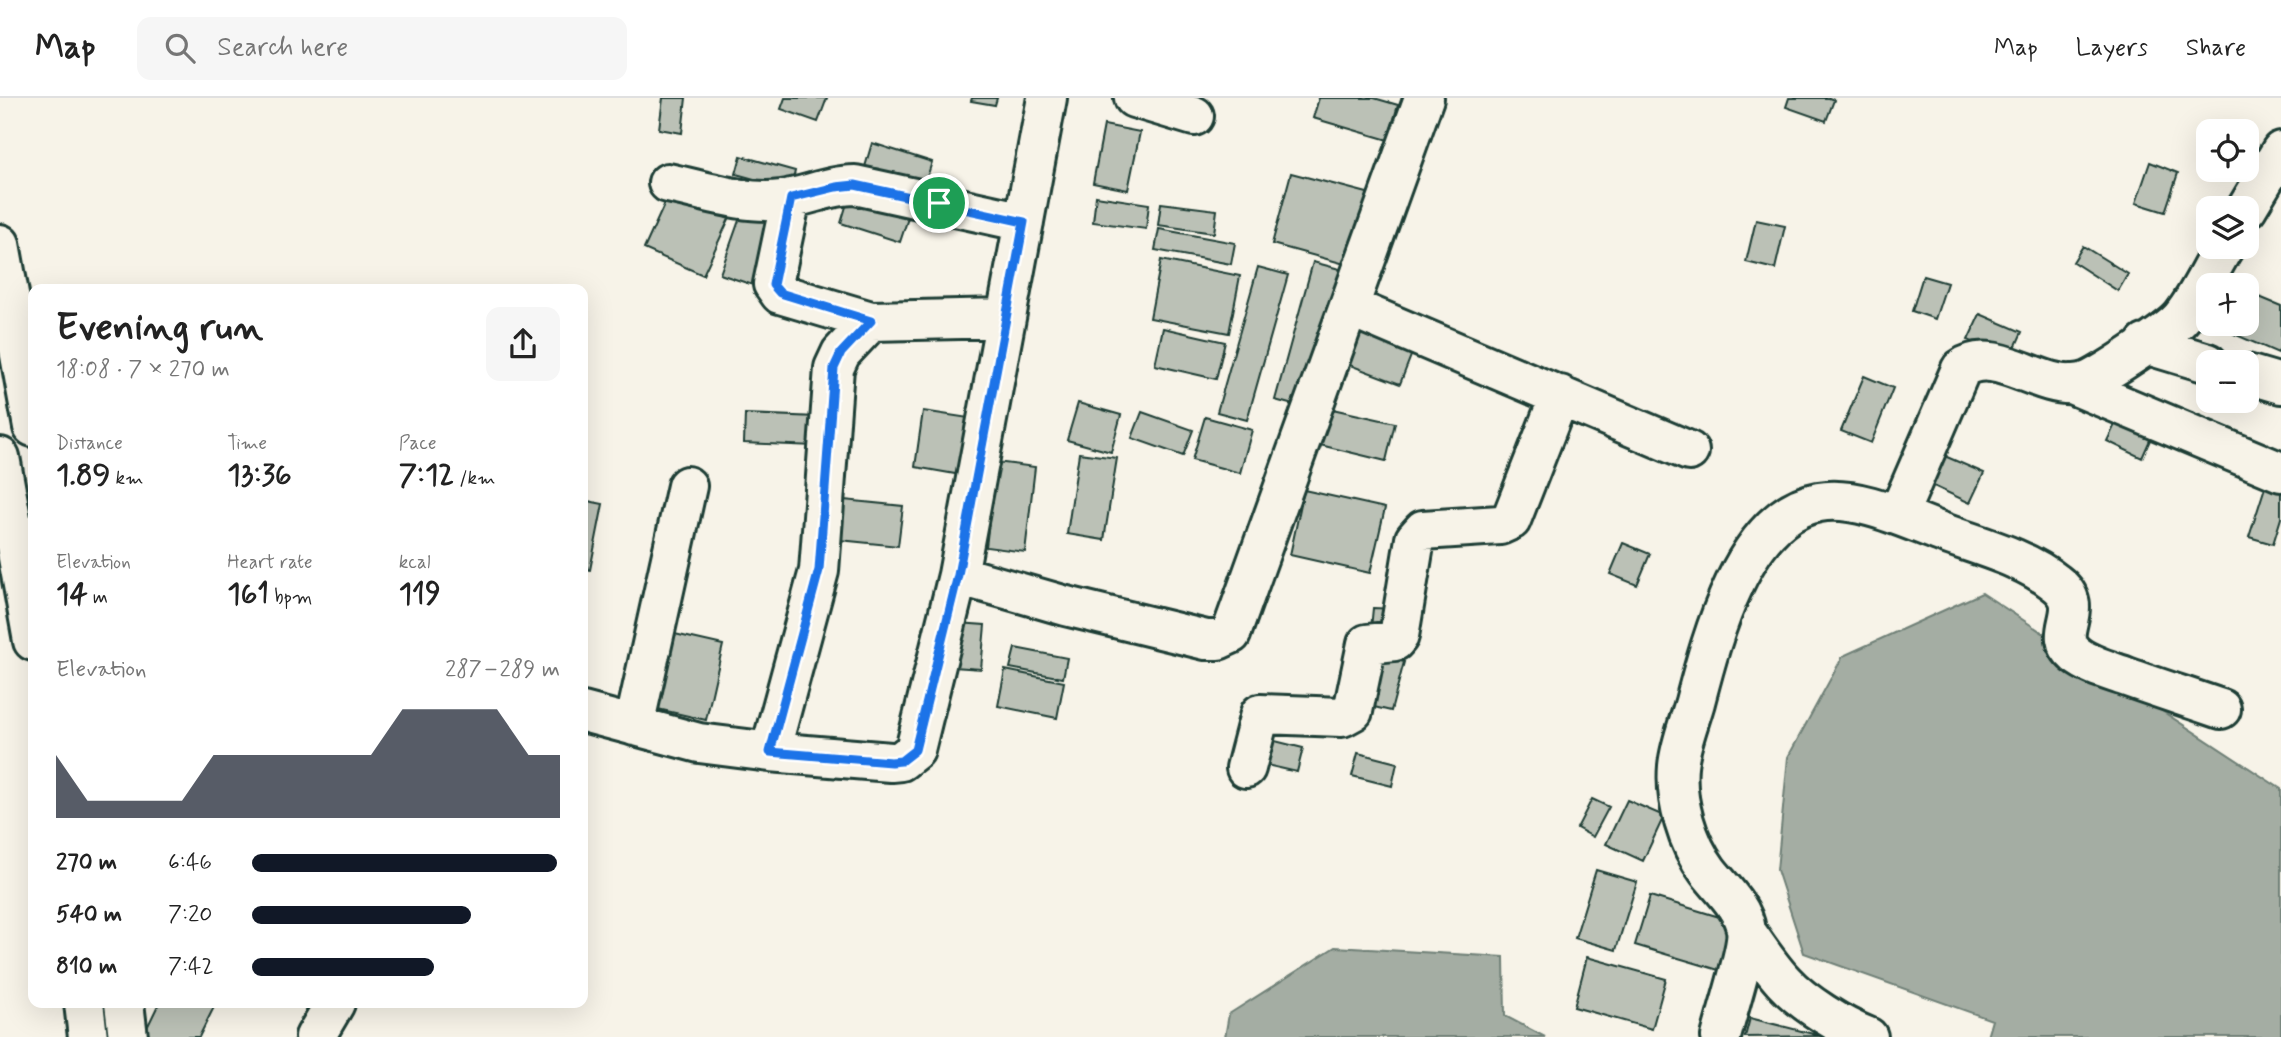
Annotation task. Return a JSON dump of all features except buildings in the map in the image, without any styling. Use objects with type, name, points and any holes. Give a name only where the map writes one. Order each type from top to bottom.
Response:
[{"type":"main road","points":[[588,713],[699,743],[770,752],[891,762],[901,761],[915,750],[958,575],[1047,98]]},
{"type":"main road","points":[[1134,98],[1195,116]]},
{"type":"main road","points":[[958,575],[1066,606],[1206,640],[1226,637],[1234,629],[1424,98]]},
{"type":"main road","points":[[2254,196],[2281,151]]},
{"type":"main road","points":[[668,183],[753,201],[779,201],[855,185],[1024,222]]},
{"type":"main road","points":[[791,198],[773,285],[775,290],[871,321],[1005,318]]},
{"type":"main road","points":[[0,244],[28,399]]},
{"type":"main road","points":[[1898,515],[1961,369],[1971,361],[1985,360],[2057,383],[2087,382],[2181,318],[2217,259]]},
{"type":"main road","points":[[1350,307],[1689,451]]},
{"type":"main road","points":[[770,752],[819,570],[834,368],[841,353],[871,321]]},
{"type":"main road","points":[[2145,344],[2196,359]]},
{"type":"main road","points":[[2259,378],[2281,384]]},
{"type":"main road","points":[[2071,384],[2281,472]]},
{"type":"main road","points":[[1246,768],[1260,714],[1342,717],[1353,711],[1367,644],[1395,641],[1399,636],[1418,533],[1423,530],[1500,525],[1511,520],[1560,395]]},
{"type":"main road","points":[[0,457],[28,614]]},
{"type":"main road","points":[[634,726],[687,486]]},
{"type":"main road","points":[[1868,1037],[1845,1025],[1787,985],[1747,933],[1738,909],[1694,850],[1678,787],[1678,765],[1710,646],[1736,576],[1767,534],[1791,510],[1820,501],[1863,505],[1898,515],[2016,560],[2055,582],[2068,594],[2071,600],[2065,637],[2077,656],[2102,668],[2221,709]]},
{"type":"main road","points":[[1721,1037],[1747,933]]},
{"type":"main road","points":[[85,1008],[88,1037]]},
{"type":"main road","points":[[125,1008],[128,1037]]},
{"type":"main road","points":[[315,1037],[331,1008]]},
{"type":"shaded area","points":[[1982,593],[2281,789],[2281,1037],[1987,1037],[1992,1020],[1804,953],[1777,870],[1788,757],[1843,656]]},
{"type":"shaded area","points":[[1335,947],[1504,957],[1505,1016],[1545,1037],[1225,1037],[1229,1014]]},
{"type":"route","points":[[844,185],[855,185],[939,203],[1024,222],[958,575],[915,750],[901,761],[891,762],[770,752],[819,570],[834,368],[841,353],[871,321],[775,290],[773,285],[791,198],[844,185]]}]
